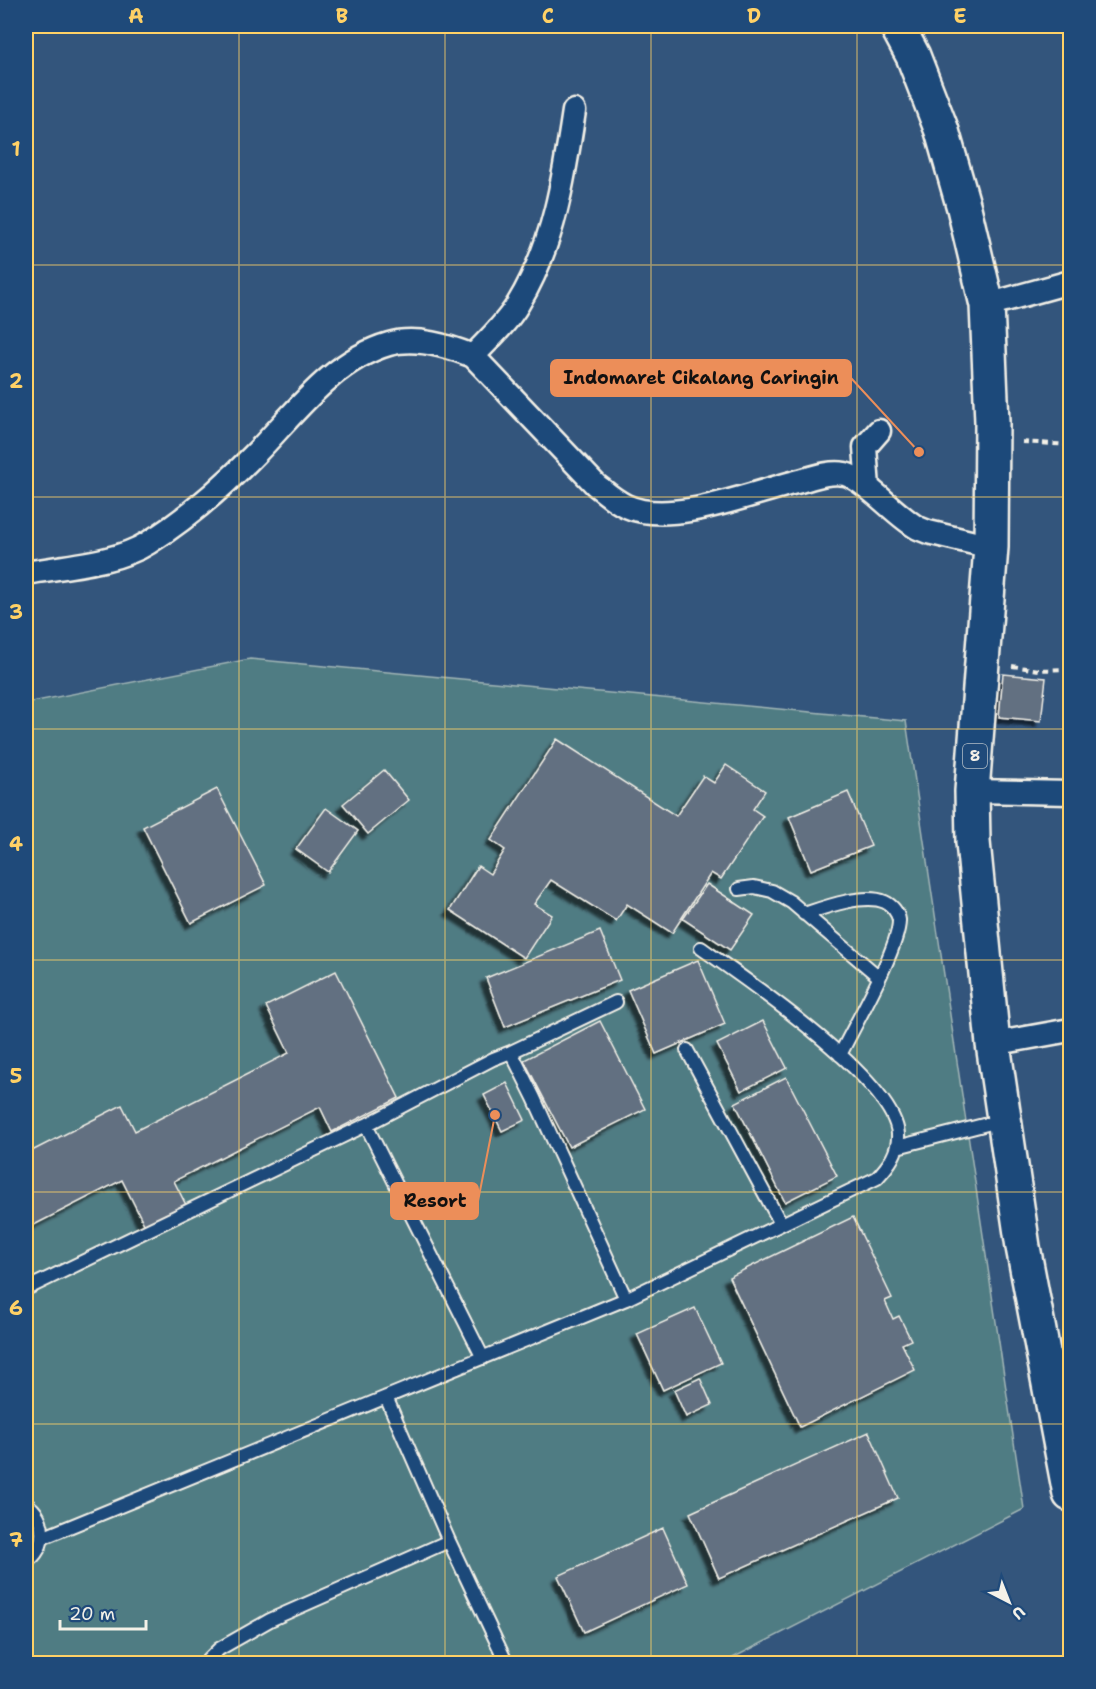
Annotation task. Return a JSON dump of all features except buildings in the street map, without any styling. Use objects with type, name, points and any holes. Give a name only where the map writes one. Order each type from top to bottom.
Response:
[{"type":"highway","name":"8","points":[[897,26],[914,56],[942,131],[964,208],[987,305],[992,440],[991,547],[972,791],[978,900],[993,1044],[1023,1247],[1071,1494]]},
{"type":"street","points":[[473,356],[504,323],[518,303],[538,264],[555,218],[574,111]]},
{"type":"street","points":[[987,305],[1071,282]]},
{"type":"street","points":[[26,573],[123,555],[149,543],[215,492],[328,380],[351,362],[390,344],[410,342],[446,346],[473,356],[596,485],[611,498],[626,506],[648,512],[680,512],[833,473],[852,477],[918,528],[991,547]]},
{"type":"street","points":[[868,488],[866,447],[879,431]]},
{"type":"street","points":[[972,791],[1071,793]]},
{"type":"street","points":[[993,1044],[1071,1030]]},
{"type":"lane","points":[[739,889],[754,887],[772,891],[791,902],[879,977]]},
{"type":"lane","points":[[804,914],[834,904],[864,900],[885,902],[892,907],[899,921],[892,947],[879,977],[840,1055]]},
{"type":"lane","points":[[42,1538],[626,1299],[877,1178],[889,1164],[897,1147],[898,1131],[882,1098],[868,1081],[840,1055],[749,982],[701,948]]},
{"type":"lane","points":[[26,1289],[366,1125],[493,1059],[616,1002]]},
{"type":"lane","points":[[687,1050],[781,1224]]},
{"type":"lane","points":[[511,1052],[626,1299]]},
{"type":"lane","points":[[897,1147],[1004,1120]]},
{"type":"lane","points":[[366,1125],[483,1358]]},
{"type":"lane","points":[[386,1397],[449,1541],[507,1664]]},
{"type":"lane","points":[[26,1504],[33,1508],[42,1524],[39,1550],[26,1562]]},
{"type":"lane","points":[[204,1664],[219,1649],[270,1620],[449,1541]]},
{"type":"path","points":[[992,440],[1071,445]]},
{"type":"path","points":[[982,662],[1039,670],[1071,669]]},
{"type":"green space","points":[[250,659],[906,721],[1024,1509],[723,1663],[26,1664],[26,703]]},
{"type":"place","name":"Indomaret Cikalang Caringin","points":[[919,452]]},
{"type":"place","name":"Resort","points":[[495,1115]]}]
